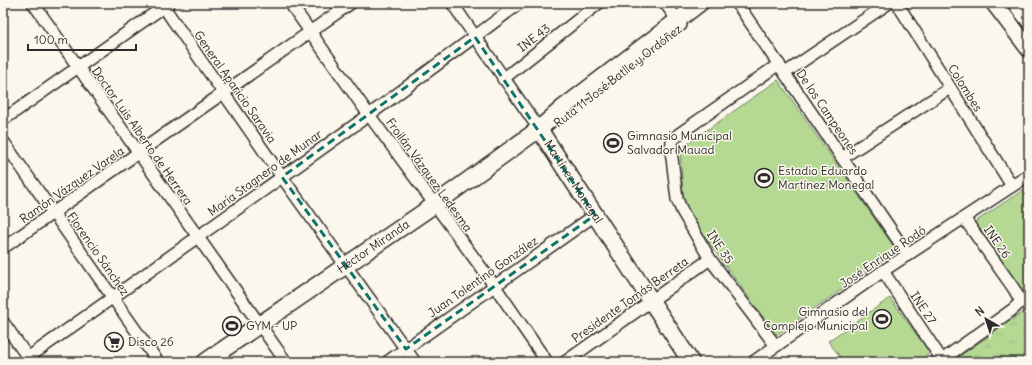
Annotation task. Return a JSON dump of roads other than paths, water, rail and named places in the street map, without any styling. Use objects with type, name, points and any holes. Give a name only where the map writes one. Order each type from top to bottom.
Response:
[{"type":"highway","name":"Ruta 11 José Batlle y Ordóñez","points":[[680,23],[700,3]]},
{"type":"highway","name":"Ruta 11 José Batlle y Ordóñez","points":[[541,132],[564,107],[680,23],[712,3]]},
{"type":"highway","points":[[994,3],[1029,49]]},
{"type":"highway","points":[[1006,3],[1029,33]]},
{"type":"highway","name":"Héctor Miranda","points":[[206,362],[434,204],[541,132]]},
{"type":"highway","name":"Martínez Monegal","points":[[541,132],[691,362]]},
{"type":"street","name":"Doctor Luis Alberto de Herrera","points":[[32,3],[286,362]]},
{"type":"street","name":"Froilán Vázquez Ledesma","points":[[290,3],[369,115],[494,285],[547,362]]},
{"type":"street","name":"Ramón Vázquez Varela","points":[[3,248],[224,94],[351,3]]},
{"type":"street","name":"Martínez Monegal","points":[[452,3],[541,132]]},
{"type":"street","name":"María Stagnero de Munar","points":[[27,361],[369,115],[520,3]]},
{"type":"street","name":"INE 43","points":[[503,79],[599,3]]},
{"type":"street","points":[[665,3],[680,23]]},
{"type":"street","name":"De los Campeones","points":[[737,3],[908,256]]},
{"type":"street","points":[[782,69],[890,3]]},
{"type":"street","name":"Colombes","points":[[897,3],[1012,186]]},
{"type":"street","points":[[3,120],[164,4]]},
{"type":"street","name":"General Aparicio Saravia","points":[[164,4],[282,177],[415,362]]},
{"type":"street","name":"INE 35","points":[[776,346],[710,259],[682,210],[677,199],[671,150],[672,141],[679,134],[782,69]]},
{"type":"street","points":[[842,158],[950,88]]},
{"type":"street","name":"Florencio Sánchez","points":[[3,141],[158,362]]},
{"type":"street","name":"José Enrique Rodó","points":[[753,362],[883,271],[908,256],[1029,175]]},
{"type":"street","name":"Juan Tolentino González","points":[[387,362],[595,214]]},
{"type":"street","name":"INE 26","points":[[941,361],[1021,302],[1014,289],[964,218]]},
{"type":"street","name":"Presidente Tomás Berreta","points":[[565,362],[710,259]]},
{"type":"street","name":"INE 27","points":[[883,271],[941,361]]},
{"type":"street","points":[[3,322],[27,361]]},
{"type":"place","name":"Gimnasio Municipal Salvador Mauad","points":[[613,143]]},
{"type":"place","name":"Estadio Eduardo Martínez Monegal","points":[[764,178]]},
{"type":"place","name":"Gimnasio del Complejo Municipal","points":[[882,319]]},
{"type":"place","name":"GYM - UP","points":[[232,326]]},
{"type":"place","name":"Disco 26","points":[[114,342]]}]
